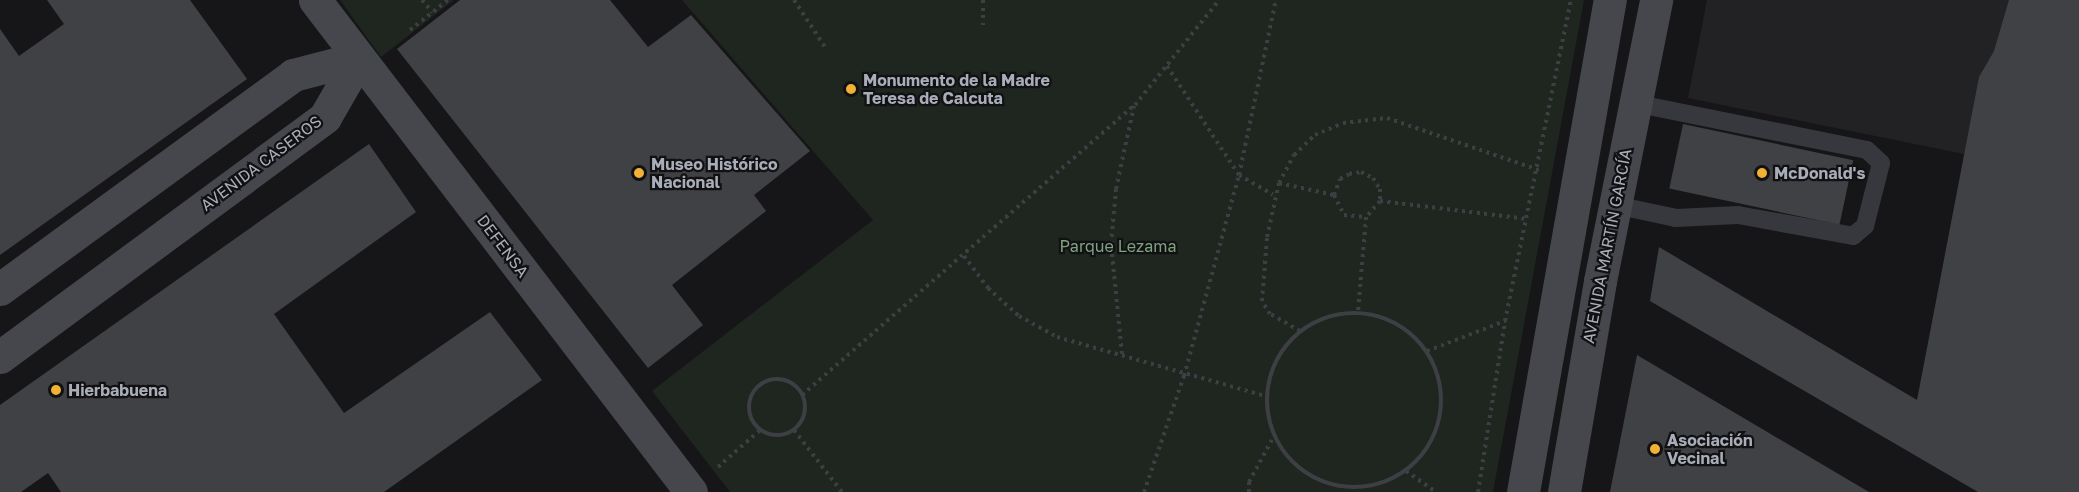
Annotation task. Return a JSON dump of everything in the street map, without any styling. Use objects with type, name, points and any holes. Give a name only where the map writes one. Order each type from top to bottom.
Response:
[{"type":"main road","name":"DEFENSA","points":[[315,0],[691,492]]},
{"type":"main road","points":[[1523,492],[1611,0]]},
{"type":"main road","name":"AVENIDA MARTÍN GARCÍA","points":[[1564,492],[1634,103],[1656,0]]},
{"type":"main road","points":[[0,289],[293,75],[359,58]]},
{"type":"main road","name":"AVENIDA CASEROS","points":[[0,357],[325,117],[359,58]]},
{"type":"lane","points":[[1616,205],[1676,218],[1738,215],[1853,236],[1865,226],[1881,163],[1867,150],[1634,103]]},
{"type":"path","points":[[422,0],[432,12]]},
{"type":"path","points":[[410,30],[448,0]]},
{"type":"path","points":[[794,0],[827,50]]},
{"type":"path","points":[[983,0],[983,25]]},
{"type":"path","points":[[1144,492],[1184,376],[1239,175],[1276,0]]},
{"type":"path","points":[[1478,492],[1505,321],[1539,170],[1571,0]]},
{"type":"path","points":[[802,395],[1135,105],[1217,1]]},
{"type":"path","points":[[1167,66],[1239,175],[1273,195]]},
{"type":"path","points":[[1122,354],[1111,244],[1116,189],[1135,105]]},
{"type":"path","points":[[1300,331],[1270,314],[1262,301],[1273,195],[1294,156],[1315,135],[1343,123],[1387,118],[1539,170]]},
{"type":"path","points":[[1358,312],[1366,217],[1380,201],[1378,184],[1361,172],[1340,179],[1334,195],[1344,215],[1366,217]]},
{"type":"path","points":[[1279,183],[1334,195]]},
{"type":"path","points":[[1380,201],[1527,219]]},
{"type":"path","points":[[964,256],[988,288],[1019,316],[1057,337],[1122,354],[1184,376],[1266,396]]},
{"type":"path","points":[[1358,312],[1393,322],[1409,331],[1427,351],[1439,375],[1442,401],[1437,428],[1425,452],[1406,471],[1385,482],[1338,489],[1312,477],[1289,460],[1274,436],[1266,396],[1279,356],[1300,331],[1338,314],[1358,312]]},
{"type":"path","points":[[1427,351],[1505,321]]},
{"type":"path","points":[[771,380],[789,382],[802,395],[805,414],[794,430],[777,435],[760,430],[748,407],[750,398],[762,383],[771,380]]},
{"type":"path","points":[[691,492],[760,430]]},
{"type":"path","points":[[794,430],[842,492]]},
{"type":"path","points":[[1249,492],[1249,482],[1274,436]]},
{"type":"path","points":[[1406,471],[1436,492]]},
{"type":"shaded area","points":[[1707,0],[2079,0],[1964,154],[1688,98]]},
{"type":"green space","points":[[340,0],[454,0],[381,57]]},
{"type":"green space","name":"Parque Lezama","points":[[682,0],[1584,0],[1493,492],[730,492],[652,391],[873,220]]},
{"type":"building","points":[[47,0],[190,0],[247,79],[0,255],[0,29],[19,56],[64,24]]},
{"type":"building","name":"Museo Histórico Nacional","points":[[460,0],[610,0],[648,47],[691,15],[810,151],[754,195],[766,211],[672,285],[703,325],[648,368],[397,49]]},
{"type":"building","points":[[2009,0],[2079,0],[2079,492],[1978,492],[1650,301],[1659,247],[1917,400],[1979,77],[1994,51]]},
{"type":"building","name":"McDonald's","points":[[1683,124],[1853,160],[1839,225],[1669,189]]},
{"type":"building","points":[[369,144],[416,212],[274,314],[344,413],[490,312],[542,380],[384,492],[61,492],[48,473],[21,492],[0,492],[0,405]]},
{"type":"building","points":[[1637,355],[1869,492],[1610,492]]},
{"type":"place","name":"Monumento de la Madre Teresa de Calcuta","points":[[851,89]]},
{"type":"place","name":"Museo Histórico Nacional","points":[[639,173]]},
{"type":"place","name":"McDonald's","points":[[1762,173]]},
{"type":"place","name":"Hierbabuena","points":[[56,390]]},
{"type":"place","name":"Asociación Vecinal","points":[[1655,449]]}]
